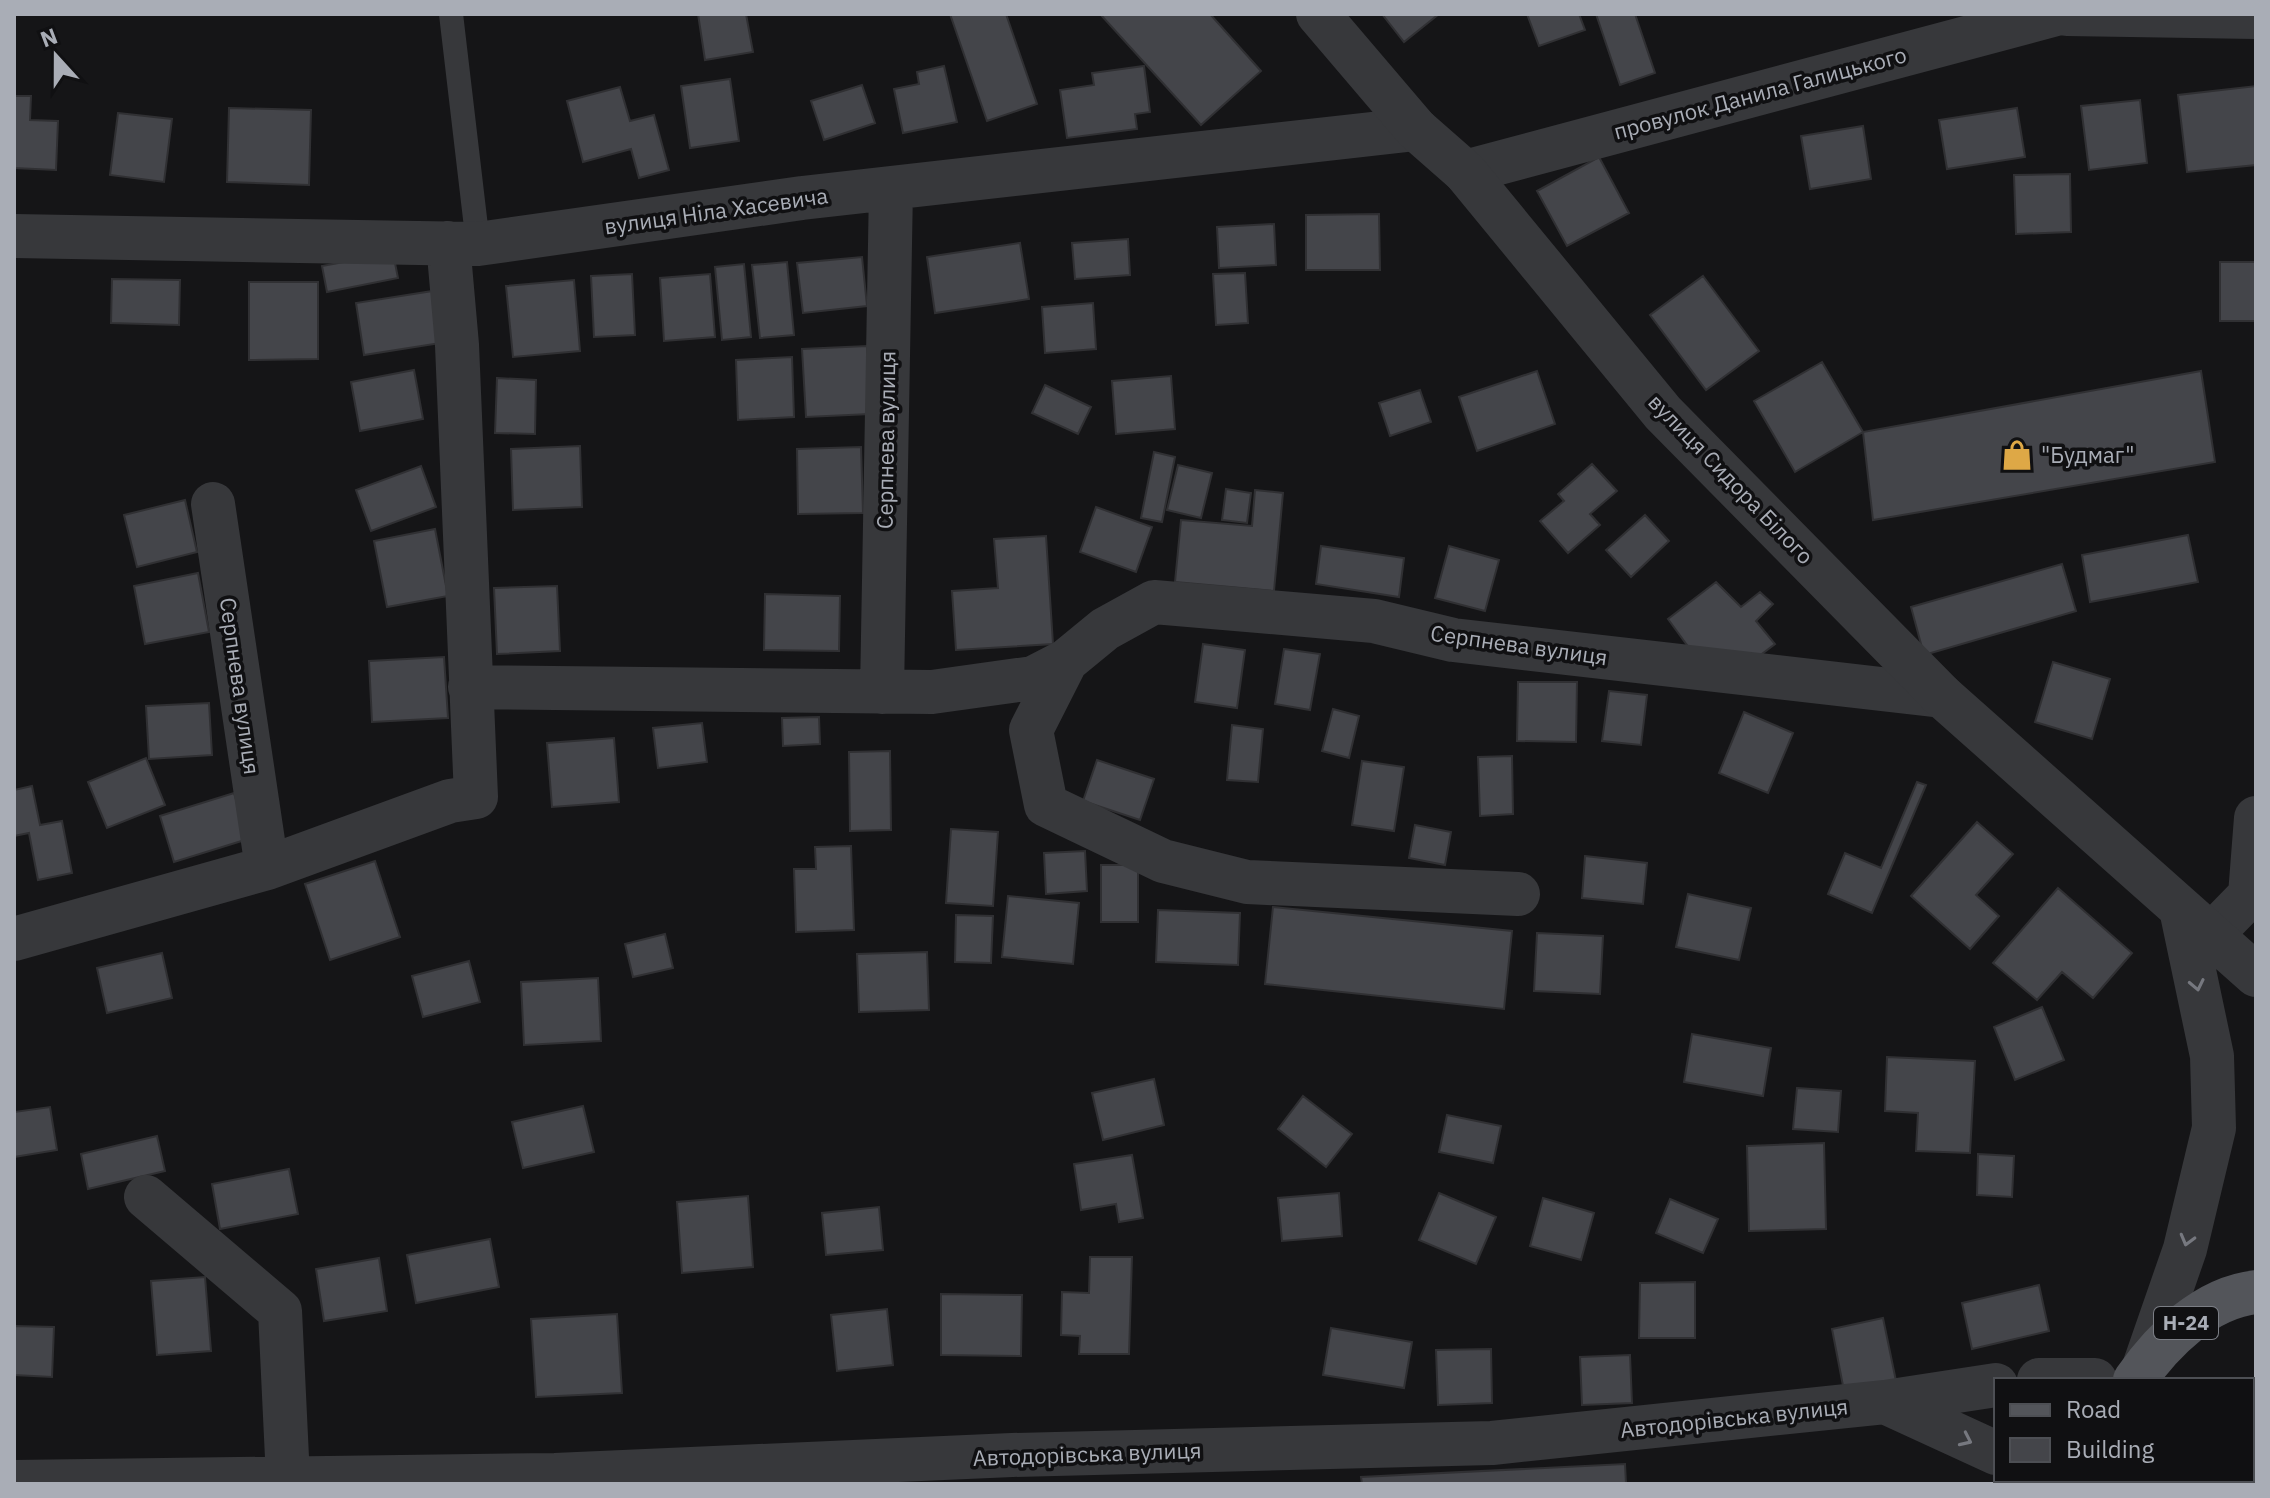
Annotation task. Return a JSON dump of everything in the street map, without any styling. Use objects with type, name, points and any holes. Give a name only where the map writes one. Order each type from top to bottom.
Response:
[{"type":"main road","name":"Н-24","points":[[2140,1374],[2185,1324],[2250,1292]]},
{"type":"street","name":"вулиця Сидора Білого","points":[[1318,14],[1416,129],[1465,172],[1663,413],[1942,696],[2256,975]]},
{"type":"street","name":"провулок Данила Галицького","points":[[1465,172],[2056,14]]},
{"type":"street","points":[[2067,14],[2256,17]]},
{"type":"street","name":"вулиця Ніла Хасевича","points":[[14,236],[463,243],[891,188],[1416,129]]},
{"type":"street","name":"Серпнева вулиця","points":[[882,692],[891,188]]},
{"type":"street","points":[[14,939],[267,868],[450,801],[476,797],[457,345],[463,243]]},
{"type":"street","name":"Серпнева вулиця","points":[[213,504],[267,868]]},
{"type":"street","name":"Серпнева вулиця","points":[[470,687],[932,692],[1033,678],[1066,661],[1105,629],[1154,602],[1374,621],[1453,640],[1942,696]]},
{"type":"street","name":"Серпнева вулиця","points":[[1066,661],[1031,730],[1046,805],[1163,861],[1247,882],[1518,894]]},
{"type":"street","points":[[2140,1374],[2185,1249],[2214,1128],[2212,1056],[2196,922],[2250,895],[2256,818]]},
{"type":"street","points":[[146,1197],[280,1311],[288,1479]]},
{"type":"street","name":"Автодорівська вулиця","points":[[14,1482],[555,1475],[1012,1455],[1492,1443],[1885,1402],[1994,1385]]},
{"type":"street","points":[[1885,1402],[1994,1452]]},
{"type":"lane","points":[[451,14],[463,243]]},
{"type":"building","points":[[698,14],[746,14],[753,52],[705,60]]},
{"type":"building","points":[[950,14],[1006,14],[1037,104],[987,121]]},
{"type":"building","points":[[1100,14],[1210,14],[1261,71],[1201,125]]},
{"type":"building","points":[[1382,14],[1439,14],[1404,42]]},
{"type":"building","points":[[1527,14],[1579,14],[1585,30],[1539,46]]},
{"type":"building","points":[[1596,14],[1635,14],[1655,73],[1620,85]]},
{"type":"building","points":[[944,66],[957,122],[903,133],[894,89],[919,84],[917,72]]},
{"type":"building","points":[[1144,66],[1150,112],[1135,114],[1137,129],[1067,138],[1060,90],[1094,85],[1092,73]]},
{"type":"building","points":[[730,79],[739,141],[690,148],[681,86]]},
{"type":"building","points":[[862,85],[875,123],[824,140],[811,101]]},
{"type":"building","points":[[2256,86],[2256,165],[2187,172],[2178,95]]},
{"type":"building","points":[[620,87],[630,121],[654,115],[669,170],[639,178],[631,149],[583,162],[567,101]]},
{"type":"building","points":[[14,96],[31,96],[30,120],[58,121],[56,170],[14,168]]},
{"type":"building","points":[[2140,100],[2147,163],[2089,170],[2081,106]]},
{"type":"building","points":[[229,108],[311,110],[309,185],[227,182]]},
{"type":"building","points":[[2017,108],[2025,157],[1947,169],[1939,120]]},
{"type":"building","points":[[118,113],[172,119],[164,182],[110,175]]},
{"type":"building","points":[[1863,126],[1871,179],[1810,189],[1801,136]]},
{"type":"building","points":[[1599,157],[1629,213],[1567,246],[1537,191]]},
{"type":"building","points":[[2070,174],[2071,232],[2016,234],[2014,175]]},
{"type":"building","points":[[1379,214],[1380,270],[1306,270],[1306,215]]},
{"type":"building","points":[[1274,224],[1276,265],[1219,268],[1217,227]]},
{"type":"building","points":[[1128,239],[1130,275],[1075,279],[1072,243]]},
{"type":"building","points":[[1020,243],[1029,299],[935,313],[927,257]]},
{"type":"building","points":[[393,253],[398,278],[327,292],[322,266]]},
{"type":"building","points":[[862,257],[867,306],[803,313],[797,263]]},
{"type":"building","points":[[787,262],[794,335],[760,338],[752,265]]},
{"type":"building","points":[[2220,262],[2256,262],[2256,321],[2220,321]]},
{"type":"building","points":[[744,264],[751,337],[722,340],[715,267]]},
{"type":"building","points":[[1245,273],[1248,323],[1216,325],[1213,274]]},
{"type":"building","points":[[632,274],[635,335],[594,337],[591,276]]},
{"type":"building","points":[[710,274],[715,337],[664,341],[660,278]]},
{"type":"building","points":[[1703,276],[1759,351],[1706,390],[1650,315]]},
{"type":"building","points":[[112,279],[180,280],[179,325],[111,323]]},
{"type":"building","points":[[574,280],[580,351],[513,357],[506,286]]},
{"type":"building","points":[[249,282],[318,282],[318,359],[249,360]]},
{"type":"building","points":[[439,290],[447,342],[364,355],[356,303]]},
{"type":"building","points":[[1093,303],[1096,349],[1045,353],[1042,307]]},
{"type":"building","points":[[867,346],[870,414],[806,417],[802,349]]},
{"type":"building","points":[[792,357],[794,417],[738,420],[736,360]]},
{"type":"building","points":[[1822,362],[1863,432],[1795,472],[1754,401]]},
{"type":"building","points":[[414,370],[423,419],[360,431],[351,382]]},
{"type":"building","points":[[1537,371],[1555,424],[1477,451],[1459,397]]},
{"type":"building","points":[[2201,371],[2215,462],[1873,520],[1863,432]]},
{"type":"building","points":[[1171,376],[1175,429],[1116,434],[1112,381]]},
{"type":"building","points":[[497,378],[536,380],[535,434],[495,433]]},
{"type":"building","points":[[1045,385],[1091,407],[1078,434],[1032,413]]},
{"type":"building","points":[[1420,390],[1431,422],[1390,436],[1379,403]]},
{"type":"building","points":[[580,446],[582,507],[513,510],[511,449]]},
{"type":"building","points":[[861,447],[863,513],[798,514],[797,449]]},
{"type":"building","points":[[1154,452],[1175,457],[1162,522],[1141,518]]},
{"type":"building","points":[[1592,464],[1617,491],[1590,514],[1600,525],[1568,553],[1540,521],[1564,501],[1558,494]]},
{"type":"building","points":[[1178,465],[1212,473],[1201,518],[1167,510]]},
{"type":"building","points":[[421,466],[436,507],[371,531],[356,490]]},
{"type":"building","points":[[1226,489],[1251,493],[1247,523],[1222,520]]},
{"type":"building","points":[[1255,490],[1283,493],[1274,591],[1175,582],[1181,520],[1252,526]]},
{"type":"building","points":[[185,500],[197,552],[137,567],[124,515]]},
{"type":"building","points":[[1096,507],[1152,527],[1136,572],[1080,552]]},
{"type":"building","points":[[1645,515],[1669,541],[1631,577],[1606,550]]},
{"type":"building","points":[[435,529],[448,596],[387,607],[374,541]]},
{"type":"building","points":[[2188,535],[2198,582],[2090,602],[2082,555]]},
{"type":"building","points":[[1046,536],[1053,644],[956,650],[952,591],[998,588],[994,539]]},
{"type":"building","points":[[1321,546],[1404,558],[1399,597],[1316,584]]},
{"type":"building","points":[[1449,546],[1499,560],[1485,611],[1435,598]]},
{"type":"building","points":[[2062,564],[2076,611],[1924,655],[1911,607]]},
{"type":"building","points":[[198,573],[209,632],[145,644],[134,586]]},
{"type":"building","points":[[1716,582],[1741,607],[1760,592],[1773,604],[1756,621],[1775,644],[1746,666],[1695,656],[1668,619]]},
{"type":"building","points":[[557,586],[560,651],[497,654],[494,588]]},
{"type":"building","points":[[765,594],[840,596],[839,651],[764,650]]},
{"type":"building","points":[[1203,644],[1245,650],[1237,708],[1195,702]]},
{"type":"building","points":[[1284,649],[1320,654],[1310,710],[1275,704]]},
{"type":"building","points":[[444,657],[448,718],[372,722],[369,661]]},
{"type":"building","points":[[2053,662],[2110,679],[2092,739],[2035,722]]},
{"type":"building","points":[[1518,682],[1577,682],[1576,742],[1517,741]]},
{"type":"building","points":[[1609,691],[1647,695],[1641,745],[1602,741]]},
{"type":"building","points":[[209,703],[212,755],[149,759],[146,706]]},
{"type":"building","points":[[1333,709],[1359,716],[1349,758],[1322,751]]},
{"type":"building","points":[[1744,712],[1793,733],[1768,793],[1719,773]]},
{"type":"building","points":[[819,717],[820,744],[783,746],[782,718]]},
{"type":"building","points":[[702,723],[707,762],[658,768],[653,728]]},
{"type":"building","points":[[1232,725],[1263,729],[1258,782],[1227,780]]},
{"type":"building","points":[[614,738],[619,802],[552,807],[547,743]]},
{"type":"building","points":[[890,751],[891,830],[850,831],[849,752]]},
{"type":"building","points":[[1512,756],[1513,814],[1480,816],[1478,757]]},
{"type":"building","points":[[146,758],[165,805],[107,828],[88,782]]},
{"type":"building","points":[[1097,760],[1154,779],[1140,820],[1083,801]]},
{"type":"building","points":[[1362,761],[1404,767],[1394,831],[1352,825]]},
{"type":"building","points":[[1917,782],[1926,785],[1872,913],[1828,894],[1845,853],[1881,868]]},
{"type":"building","points":[[32,786],[40,825],[62,821],[72,873],[38,880],[29,833],[14,836],[14,790]]},
{"type":"building","points":[[234,793],[248,839],[174,862],[160,816]]},
{"type":"building","points":[[1977,822],[2013,854],[1976,895],[1999,916],[1970,949],[1911,896]]},
{"type":"building","points":[[1415,825],[1451,832],[1445,865],[1409,858]]},
{"type":"building","points":[[951,829],[998,832],[993,906],[946,903]]},
{"type":"building","points":[[851,846],[854,930],[796,932],[794,869],[816,869],[815,847]]},
{"type":"building","points":[[1085,851],[1087,891],[1046,894],[1044,853]]},
{"type":"building","points":[[1585,856],[1647,863],[1643,904],[1582,898]]},
{"type":"building","points":[[375,861],[400,937],[330,960],[305,884]]},
{"type":"building","points":[[1101,865],[1138,865],[1138,922],[1101,922]]},
{"type":"building","points":[[2058,888],[2132,953],[2093,998],[2062,972],[2037,1000],[1993,963]]},
{"type":"building","points":[[1688,894],[1751,908],[1739,960],[1676,947]]},
{"type":"building","points":[[1008,896],[1079,903],[1073,964],[1002,957]]},
{"type":"building","points":[[1273,907],[1512,931],[1504,1009],[1265,984]]},
{"type":"building","points":[[1158,910],[1240,913],[1238,965],[1156,962]]},
{"type":"building","points":[[956,915],[993,916],[991,963],[955,962]]},
{"type":"building","points":[[1537,933],[1603,936],[1600,994],[1534,991]]},
{"type":"building","points":[[665,934],[673,968],[633,977],[625,944]]},
{"type":"building","points":[[927,952],[929,1010],[859,1012],[857,954]]},
{"type":"building","points":[[162,953],[172,998],[107,1013],[97,968]]},
{"type":"building","points":[[469,961],[480,1002],[423,1017],[412,976]]},
{"type":"building","points":[[598,978],[601,1041],[524,1045],[521,982]]},
{"type":"building","points":[[2042,1007],[2064,1060],[2015,1080],[1994,1027]]},
{"type":"building","points":[[1692,1034],[1771,1048],[1763,1096],[1684,1082]]},
{"type":"building","points":[[1887,1057],[1975,1061],[1970,1153],[1916,1151],[1918,1113],[1885,1111]]},
{"type":"building","points":[[1154,1079],[1164,1125],[1103,1140],[1092,1093]]},
{"type":"building","points":[[1797,1088],[1841,1091],[1838,1132],[1793,1129]]},
{"type":"building","points":[[1303,1096],[1352,1134],[1326,1167],[1278,1129]]},
{"type":"building","points":[[583,1106],[594,1152],[523,1168],[512,1122]]},
{"type":"building","points":[[50,1107],[57,1150],[14,1157],[14,1112]]},
{"type":"building","points":[[1447,1115],[1501,1126],[1493,1163],[1439,1152]]},
{"type":"building","points":[[157,1136],[165,1171],[88,1189],[81,1154]]},
{"type":"building","points":[[1824,1143],[1826,1229],[1749,1231],[1747,1146]]},
{"type":"building","points":[[1978,1154],[2014,1156],[2012,1197],[1977,1195]]},
{"type":"building","points":[[1132,1155],[1143,1218],[1119,1222],[1116,1204],[1081,1210],[1074,1164]]},
{"type":"building","points":[[289,1169],[298,1214],[220,1229],[212,1184]]},
{"type":"building","points":[[1339,1193],[1342,1236],[1282,1241],[1278,1198]]},
{"type":"building","points":[[1439,1193],[1496,1217],[1476,1264],[1419,1240]]},
{"type":"building","points":[[748,1196],[753,1267],[682,1273],[677,1202]]},
{"type":"building","points":[[1543,1198],[1594,1213],[1581,1260],[1530,1246]]},
{"type":"building","points":[[1670,1199],[1718,1219],[1703,1253],[1656,1233]]},
{"type":"building","points":[[879,1207],[883,1250],[826,1255],[822,1213]]},
{"type":"building","points":[[490,1239],[499,1287],[416,1303],[407,1255]]},
{"type":"building","points":[[1090,1257],[1132,1257],[1129,1354],[1079,1354],[1080,1336],[1061,1335],[1062,1292],[1089,1293]]},
{"type":"building","points":[[379,1258],[387,1311],[324,1321],[316,1269]]},
{"type":"building","points":[[205,1277],[211,1351],[157,1355],[151,1281]]},
{"type":"building","points":[[1695,1282],[1695,1338],[1639,1338],[1640,1283]]},
{"type":"building","points":[[2039,1285],[2049,1331],[1972,1349],[1962,1303]]},
{"type":"building","points":[[941,1294],[1022,1295],[1021,1356],[941,1355]]},
{"type":"building","points":[[887,1309],[893,1365],[837,1371],[831,1315]]},
{"type":"building","points":[[617,1314],[622,1393],[536,1397],[531,1319]]},
{"type":"building","points":[[1883,1318],[1896,1381],[1844,1391],[1832,1329]]},
{"type":"building","points":[[14,1326],[54,1327],[52,1377],[14,1375]]},
{"type":"building","points":[[1331,1328],[1412,1342],[1404,1388],[1323,1375]]},
{"type":"building","points":[[1491,1349],[1492,1403],[1438,1405],[1436,1350]]},
{"type":"building","points":[[1630,1355],[1632,1403],[1582,1405],[1580,1357]]},
{"type":"building","points":[[1625,1464],[1626,1484],[1362,1484],[1361,1477]]},
{"type":"place","name":"\"Будмаг\"","points":[[2017,455]]}]
